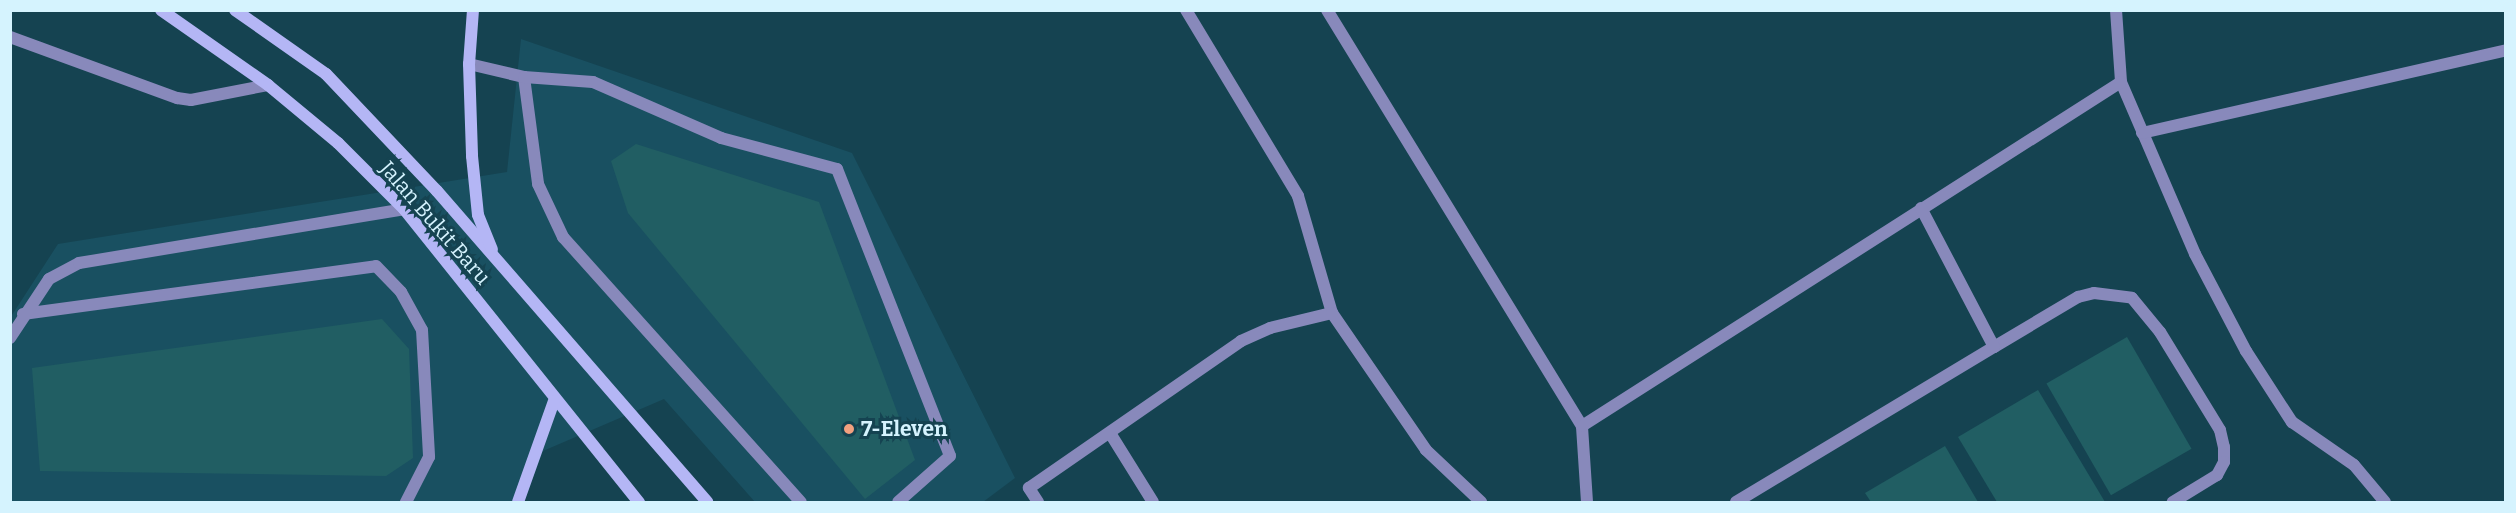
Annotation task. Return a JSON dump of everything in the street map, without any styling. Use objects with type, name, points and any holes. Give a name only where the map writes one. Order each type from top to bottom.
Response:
[{"type":"main road","name":"Jalan Bukit Baru","points":[[161,10],[268,85],[338,143],[404,209],[554,401],[639,502]]},
{"type":"main road","name":"Jalan Bukit Baru","points":[[235,10],[326,74],[496,260],[707,502]]},
{"type":"main road","points":[[473,10],[469,64],[478,215],[496,260]]},
{"type":"main road","points":[[518,502],[554,401]]},
{"type":"street","points":[[1186,10],[1298,196],[1332,313],[1426,450],[1481,502]]},
{"type":"street","points":[[1327,10],[1582,426],[1587,502]]},
{"type":"street","points":[[2116,10],[2121,81],[2142,133],[2195,254],[2273,398],[2313,440],[2354,465],[2385,502]]},
{"type":"street","points":[[10,37],[177,98],[191,100],[268,85]]},
{"type":"street","points":[[2142,133],[2505,50]]},
{"type":"street","points":[[469,64],[524,77],[593,82],[721,138],[837,169],[950,456],[898,502]]},
{"type":"street","points":[[524,77],[538,184],[563,237],[801,502]]},
{"type":"street","points":[[1582,426],[2121,81]]},
{"type":"street","points":[[1920,208],[1994,347]]},
{"type":"street","points":[[10,338],[23,314],[49,279],[79,262],[404,209]]},
{"type":"street","points":[[23,314],[376,266],[400,292],[422,330],[429,457],[406,502]]},
{"type":"street","points":[[1736,502],[2078,297],[2115,293],[2132,298],[2160,332],[2220,430],[2224,447],[2224,462],[2217,475],[2173,502]]},
{"type":"street","points":[[1038,502],[1029,488],[1240,341],[1270,328],[1332,313]]},
{"type":"street","points":[[1110,433],[1153,502]]},
{"type":"shaded area","points":[[521,39],[852,153],[1015,478],[983,502],[755,502],[664,399],[543,451],[524,502],[11,502],[10,318],[58,244],[507,172]]},
{"type":"building","points":[[636,144],[819,202],[915,460],[865,499],[628,213],[611,161]]},
{"type":"building","points":[[382,319],[409,349],[413,458],[386,476],[40,471],[32,368]]},
{"type":"building","points":[[2127,337],[2192,449],[2111,495],[2046,384]]},
{"type":"building","points":[[2038,390],[2105,502],[1997,502],[1958,437]]},
{"type":"building","points":[[1945,446],[1978,502],[1871,502],[1865,493]]},
{"type":"place","name":"7-Eleven","points":[[849,429]]}]
